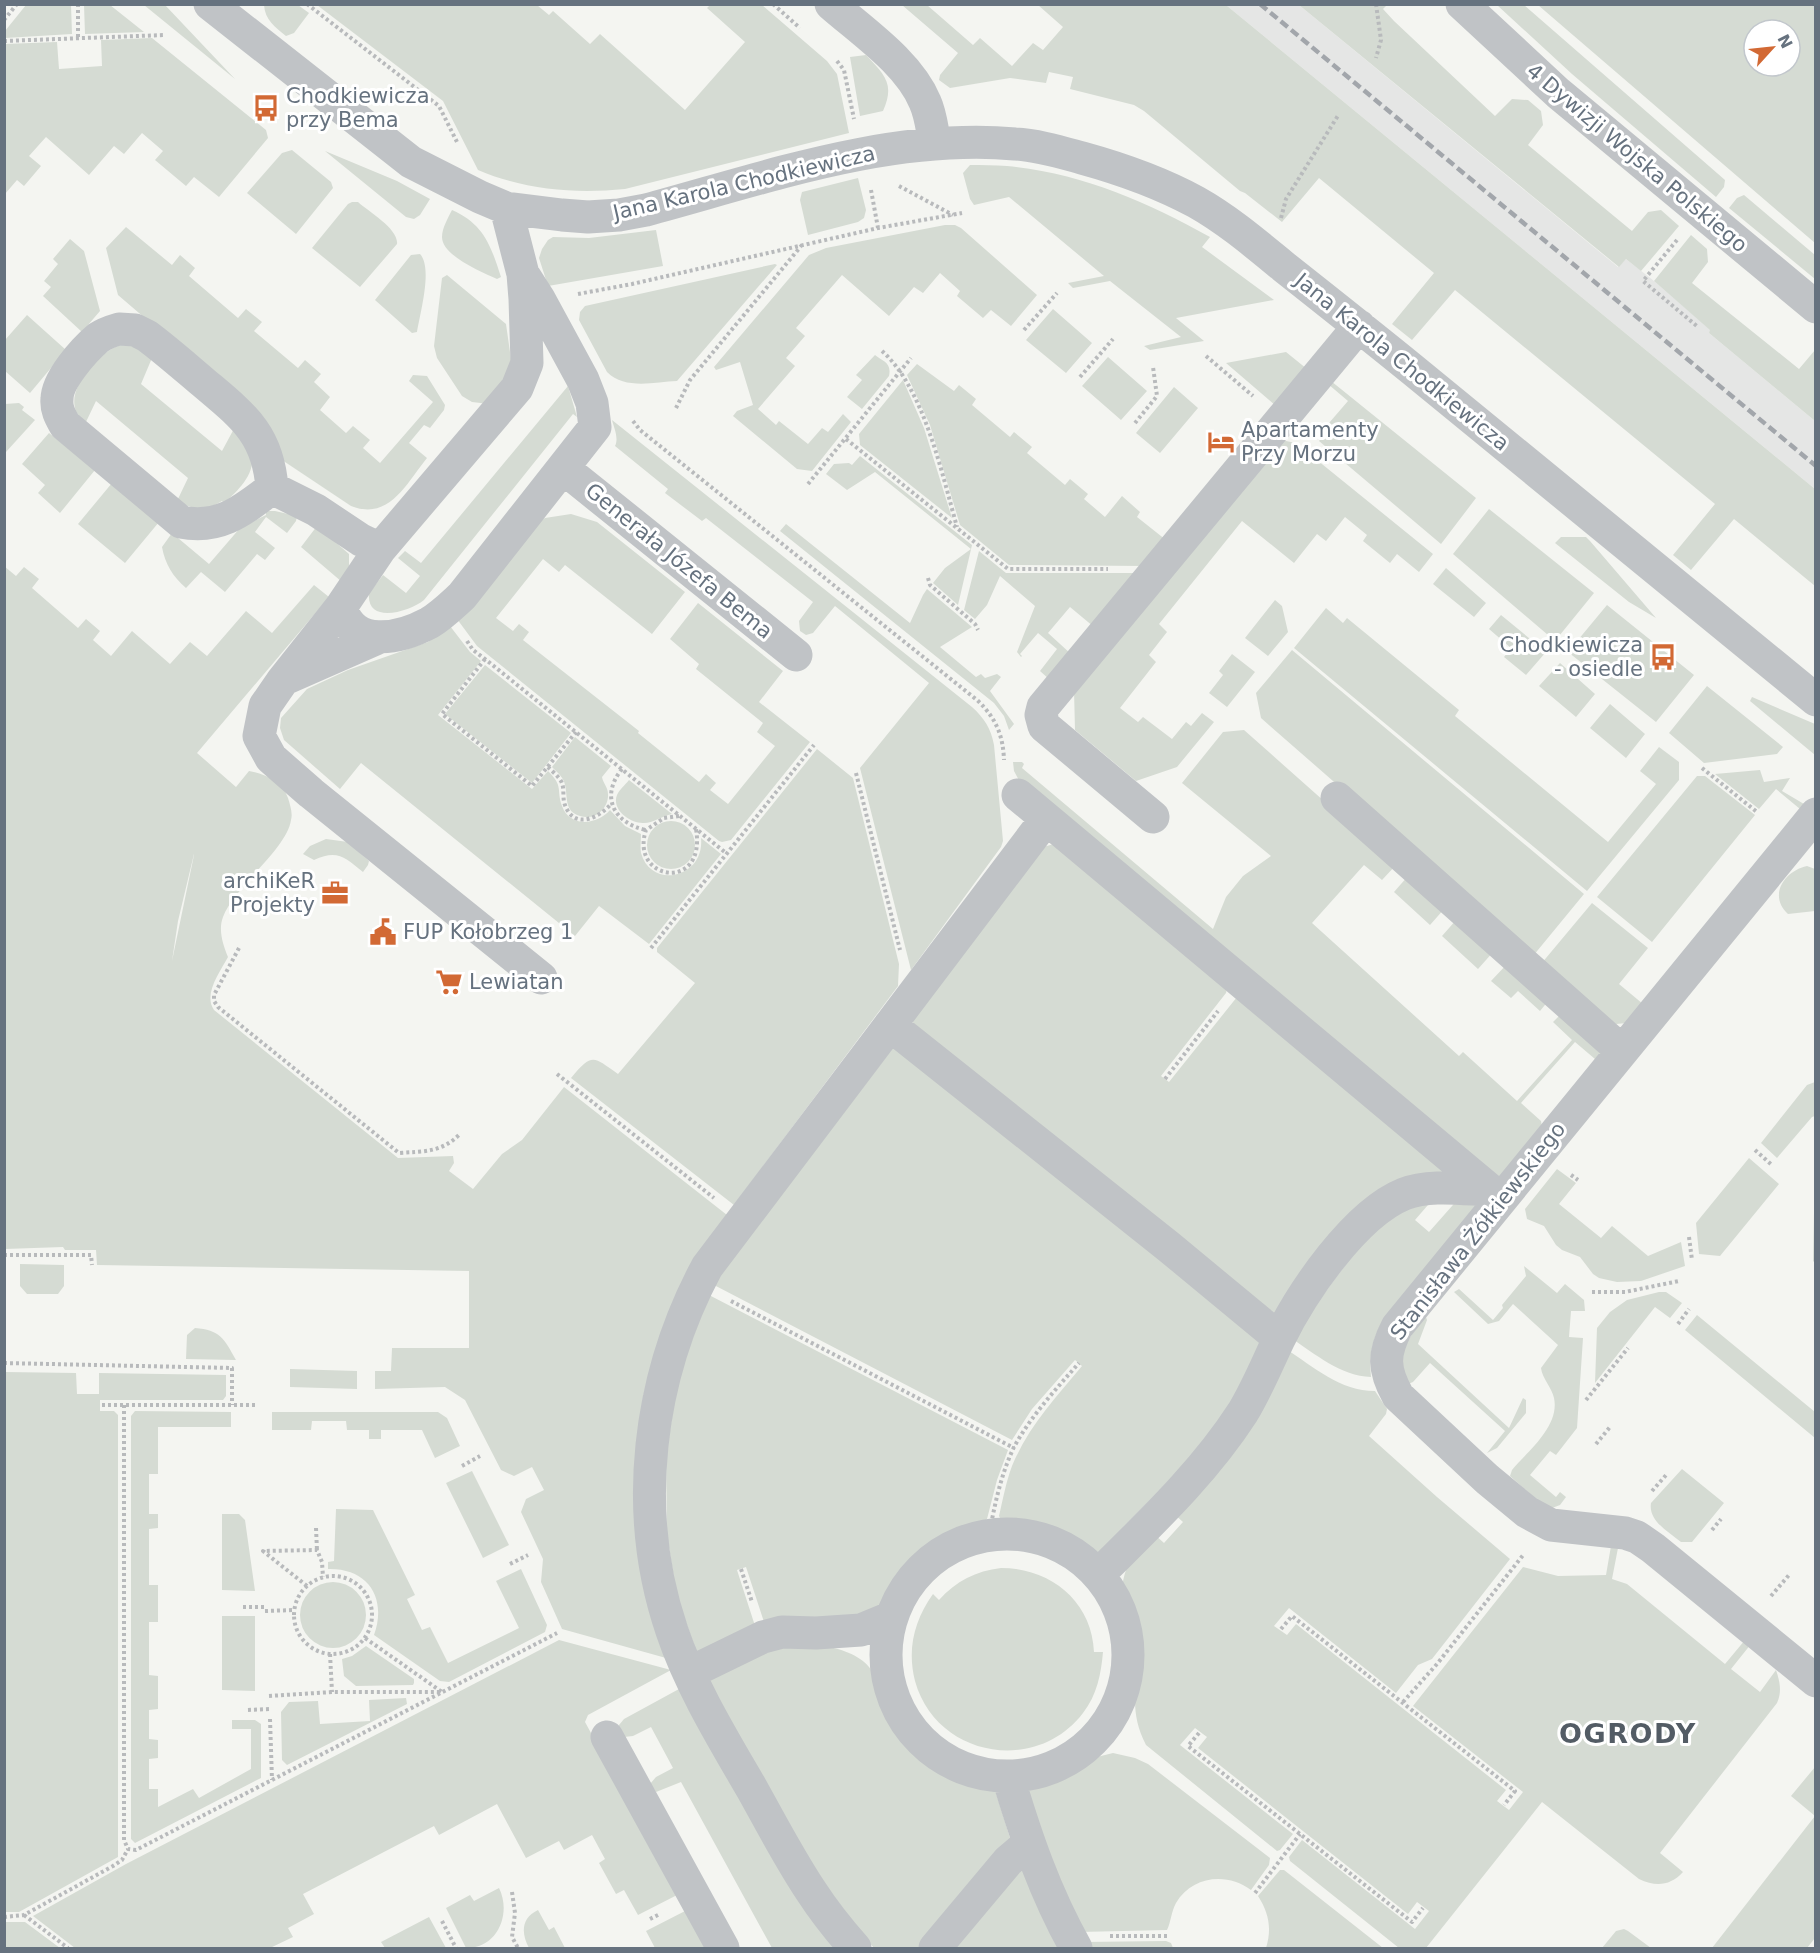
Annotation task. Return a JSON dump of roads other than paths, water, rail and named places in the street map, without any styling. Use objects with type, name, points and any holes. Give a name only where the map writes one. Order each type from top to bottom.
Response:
[{"type":"street","points":[[831,4],[900,66],[916,85],[928,111],[935,143]]},
{"type":"street","name":"4 Dywizji Wojska Polskiego","points":[[1462,4],[1558,93],[1815,307]]},
{"type":"street","name":"Jana Karola Chodkiewicza","points":[[219,7],[411,162],[506,208],[588,217],[619,215],[646,210],[837,159],[935,143],[987,142],[1055,150],[1154,181],[1199,204],[1235,227],[1815,700]]},
{"type":"street","points":[[506,208],[522,274],[525,299],[527,363],[517,388],[380,549],[341,607],[265,706],[259,736],[271,758],[311,793],[541,978]]},
{"type":"street","points":[[283,680],[378,638],[415,630],[445,612],[462,596],[595,428],[592,403],[583,380],[539,299],[522,274]]},
{"type":"street","points":[[1153,817],[1044,726],[1041,716],[1043,707],[1359,326]]},
{"type":"street","points":[[119,329],[135,330],[147,336],[243,416],[256,433],[265,452],[271,469],[272,488],[253,503],[219,522],[196,525],[181,522],[65,425],[57,411],[60,385],[90,346],[107,333],[119,329]]},
{"type":"street","name":"Generała Józefa Bema","points":[[563,468],[796,655]]},
{"type":"street","points":[[272,488],[316,510],[354,536],[380,549]]},
{"type":"street","points":[[341,607],[345,619],[359,632],[378,638]]},
{"type":"street","points":[[1018,795],[1490,1190],[1429,1189],[1406,1193],[1384,1204],[1364,1222],[1332,1256],[1302,1299],[1279,1338],[1256,1391],[1226,1436],[1164,1509],[1098,1575]]},
{"type":"street","points":[[1337,798],[1622,1051]]},
{"type":"street","name":"Stanisława Żółkiewskiego","points":[[1815,814],[1397,1327],[1389,1342],[1385,1361],[1389,1381],[1398,1396],[1487,1479],[1527,1512],[1551,1525],[1611,1531],[1637,1537],[1815,1681]]},
{"type":"street","points":[[855,1948],[810,1891],[689,1673],[672,1632],[659,1579],[651,1524],[650,1474],[654,1421],[663,1378],[680,1326],[707,1267],[1046,819]]},
{"type":"street","points":[[890,1025],[1169,1247],[1279,1338]]},
{"type":"street","points":[[1017,1534],[1041,1539],[1062,1547],[1098,1575],[1111,1592],[1121,1615],[1128,1638],[1128,1661],[1123,1692],[1113,1714],[1098,1735],[1080,1753],[1059,1765],[1035,1773],[1008,1777],[987,1775],[960,1767],[932,1751],[912,1730],[895,1705],[886,1674],[886,1637],[890,1618],[899,1597],[910,1581],[924,1568],[940,1555],[958,1545],[989,1536],[1017,1534]]},
{"type":"street","points":[[689,1673],[763,1637],[782,1632],[816,1633],[861,1630],[890,1618]]},
{"type":"street","points":[[816,1633],[834,1644],[851,1649],[886,1674]]},
{"type":"street","points":[[607,1737],[723,1948]]},
{"type":"street","points":[[1008,1777],[1028,1844],[1072,1943]]},
{"type":"street","points":[[935,1948],[1008,1861],[1028,1844]]},
{"type":"railway","points":[[1260,4],[1816,466]]},
{"type":"place","name":"Chodkiewicza przy Bema","points":[[266,108]]},
{"type":"place","name":"Apartamenty Przy Morzu","points":[[1221,442]]},
{"type":"place","name":"Chodkiewicza - osiedle","points":[[1663,657]]},
{"type":"place","name":"archiKeR Projekty","points":[[335,893]]},
{"type":"place","name":"FUP Kołobrzeg 1","points":[[383,932]]},
{"type":"place","name":"Lewiatan","points":[[449,982]]},
{"type":"district","name":"OGRODY","points":[[1628,1734]]}]
